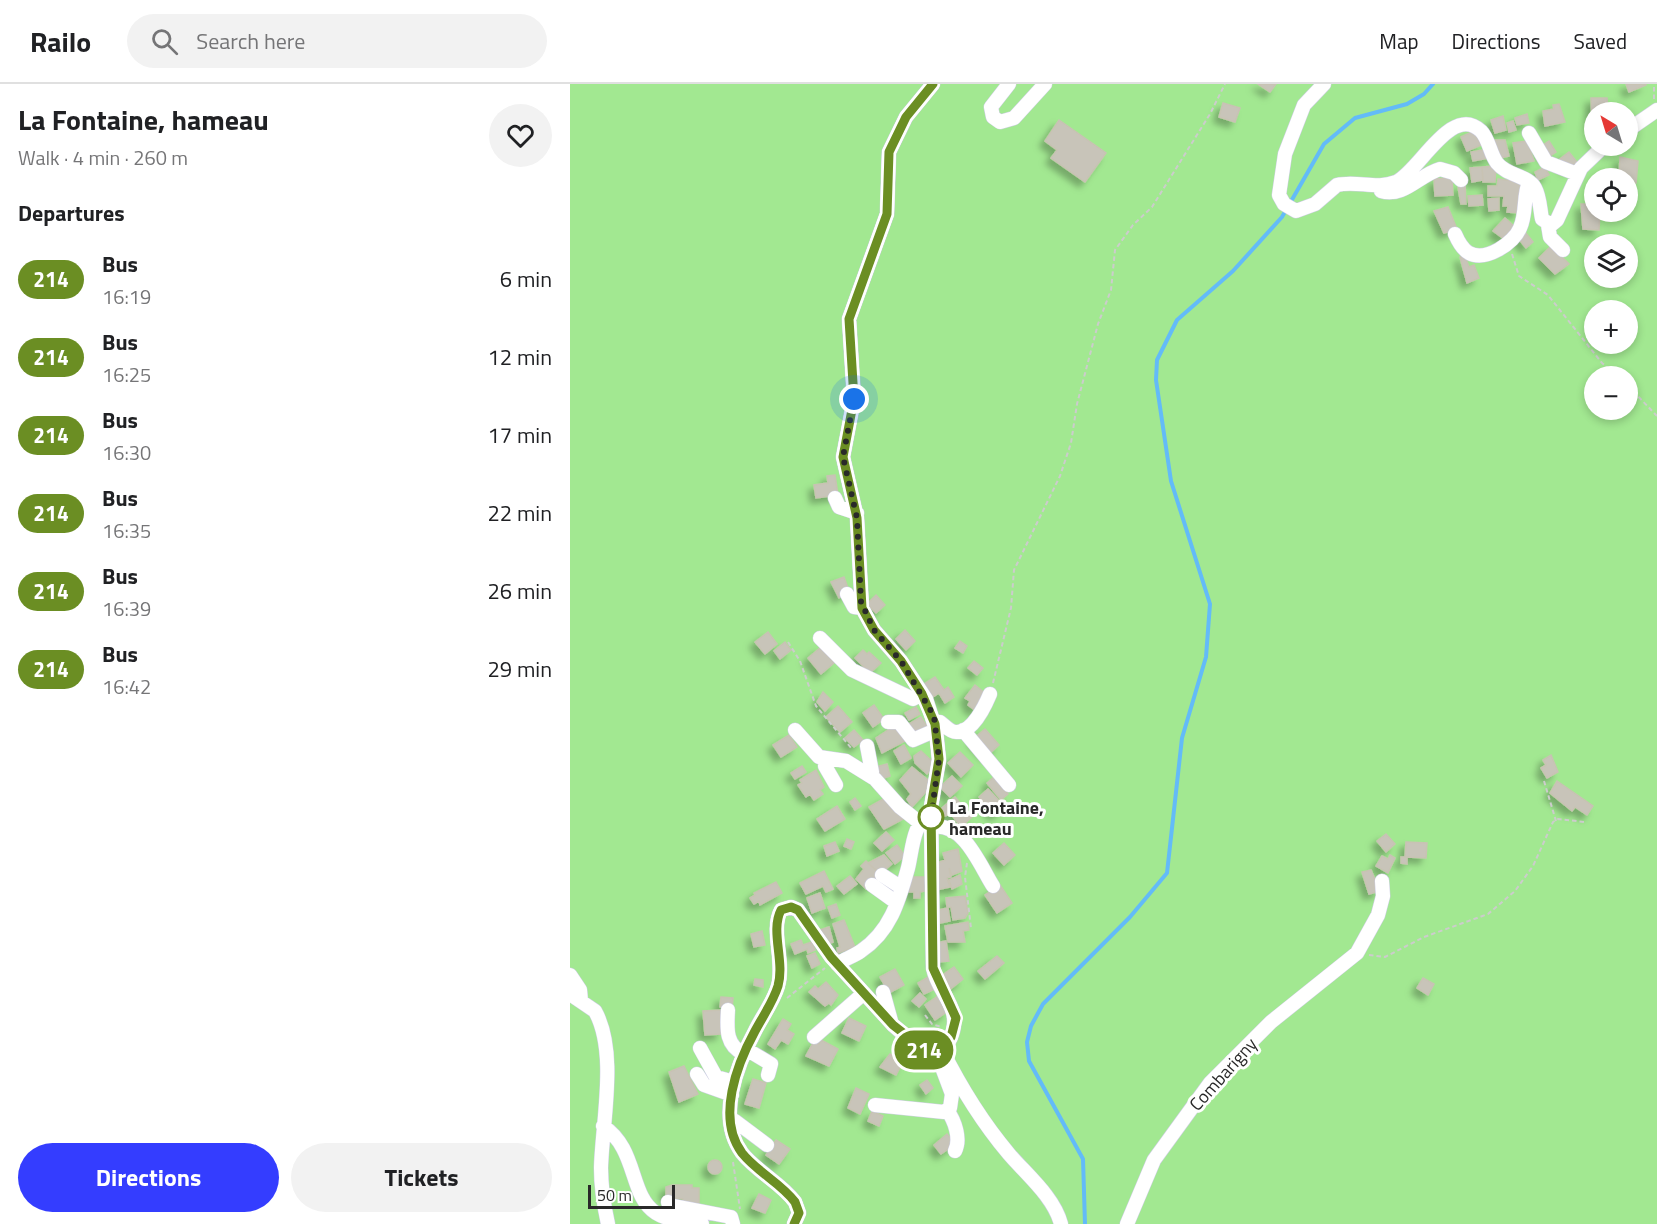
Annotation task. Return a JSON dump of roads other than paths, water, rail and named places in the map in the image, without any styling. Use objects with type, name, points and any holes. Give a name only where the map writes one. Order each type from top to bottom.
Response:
[{"type":"street","points":[[836,963],[863,950],[888,924],[927,822],[939,759],[935,726],[922,694],[901,661],[874,630],[862,608],[856,513],[845,471],[844,452],[854,399],[849,319],[887,214],[889,152],[906,117],[933,84]]},
{"type":"street","points":[[1009,84],[991,107],[991,115],[1000,122],[1014,118],[1045,84]]},
{"type":"street","points":[[1324,84],[1304,105],[1288,143],[1279,186],[1280,199],[1288,207],[1301,211],[1315,204],[1337,185],[1394,183],[1403,178],[1451,127],[1462,125],[1475,127],[1483,133],[1499,166],[1529,182],[1537,192],[1542,219],[1548,225],[1550,237],[1563,250]]},
{"type":"street","points":[[1638,122],[1656,107]]},
{"type":"street","points":[[1529,133],[1546,162],[1577,174]]},
{"type":"street","points":[[1548,225],[1557,220],[1577,174],[1594,156]]},
{"type":"street","points":[[1377,185],[1383,192],[1395,192],[1440,169],[1454,173],[1461,180]]},
{"type":"street","points":[[1455,234],[1466,250],[1474,255],[1491,252],[1505,245],[1522,225],[1529,182]]},
{"type":"street","points":[[835,498],[839,507],[856,513]]},
{"type":"street","points":[[847,594],[854,607],[862,608]]},
{"type":"street","points":[[820,638],[852,670],[913,699],[922,694]]},
{"type":"street","points":[[888,722],[899,722],[913,740],[940,722],[956,732],[963,730],[977,717],[990,694]]},
{"type":"street","points":[[795,730],[816,754],[826,760],[846,761],[875,779],[900,807],[927,822],[947,827],[963,840],[993,886]]},
{"type":"street","points":[[963,730],[1010,784]]},
{"type":"street","points":[[867,746],[872,772]]},
{"type":"street","points":[[826,760],[825,766],[836,785]]},
{"type":"street","points":[[927,822],[933,968],[955,1013],[953,1031],[939,1051]]},
{"type":"street","points":[[897,903],[877,880],[902,888]]},
{"type":"street","name":"Combarigny","points":[[1127,1224],[1154,1160],[1210,1083],[1271,1022],[1357,953],[1378,915],[1383,896],[1382,881]]},
{"type":"street","points":[[796,1223],[799,1213],[795,1202],[746,1157],[735,1140],[731,1121],[733,1089],[745,1051],[772,999],[781,969],[777,920],[784,908],[791,907],[802,914],[836,963],[890,1022],[918,1047],[939,1051],[972,1106],[1036,1184],[1059,1216],[1061,1224]]},
{"type":"street","points":[[570,975],[580,990],[576,998],[597,1014],[605,1045],[606,1078],[601,1170],[608,1224]]},
{"type":"street","points":[[883,992],[892,1018],[890,1022]]},
{"type":"street","points":[[814,1037],[864,993]]},
{"type":"street","points":[[728,1010],[728,1037],[733,1047],[771,1064],[768,1075]]},
{"type":"street","points":[[700,1048],[716,1077],[733,1089]]},
{"type":"street","points":[[875,1106],[937,1113],[947,1110],[951,1106],[952,1094],[939,1051]]},
{"type":"street","points":[[697,1074],[704,1085],[733,1089]]},
{"type":"street","points":[[947,1110],[953,1121],[958,1140],[955,1151]]},
{"type":"street","points":[[731,1121],[735,1121],[766,1146]]},
{"type":"street","points":[[603,1126],[623,1145],[647,1205],[665,1220],[702,1224]]},
{"type":"street","points":[[668,1202],[669,1205],[737,1218]]},
{"type":"waterway","points":[[1085,1224],[1083,1159],[1029,1061],[1027,1042],[1031,1026],[1043,1004],[1130,917],[1167,873],[1182,738],[1206,657],[1210,604],[1171,481],[1156,380],[1157,360],[1177,320],[1233,271],[1282,217],[1324,144],[1355,118],[1407,104],[1424,94],[1433,84]]},
{"type":"place","name":"La Fontaine, hameau","points":[[931,817]]}]
